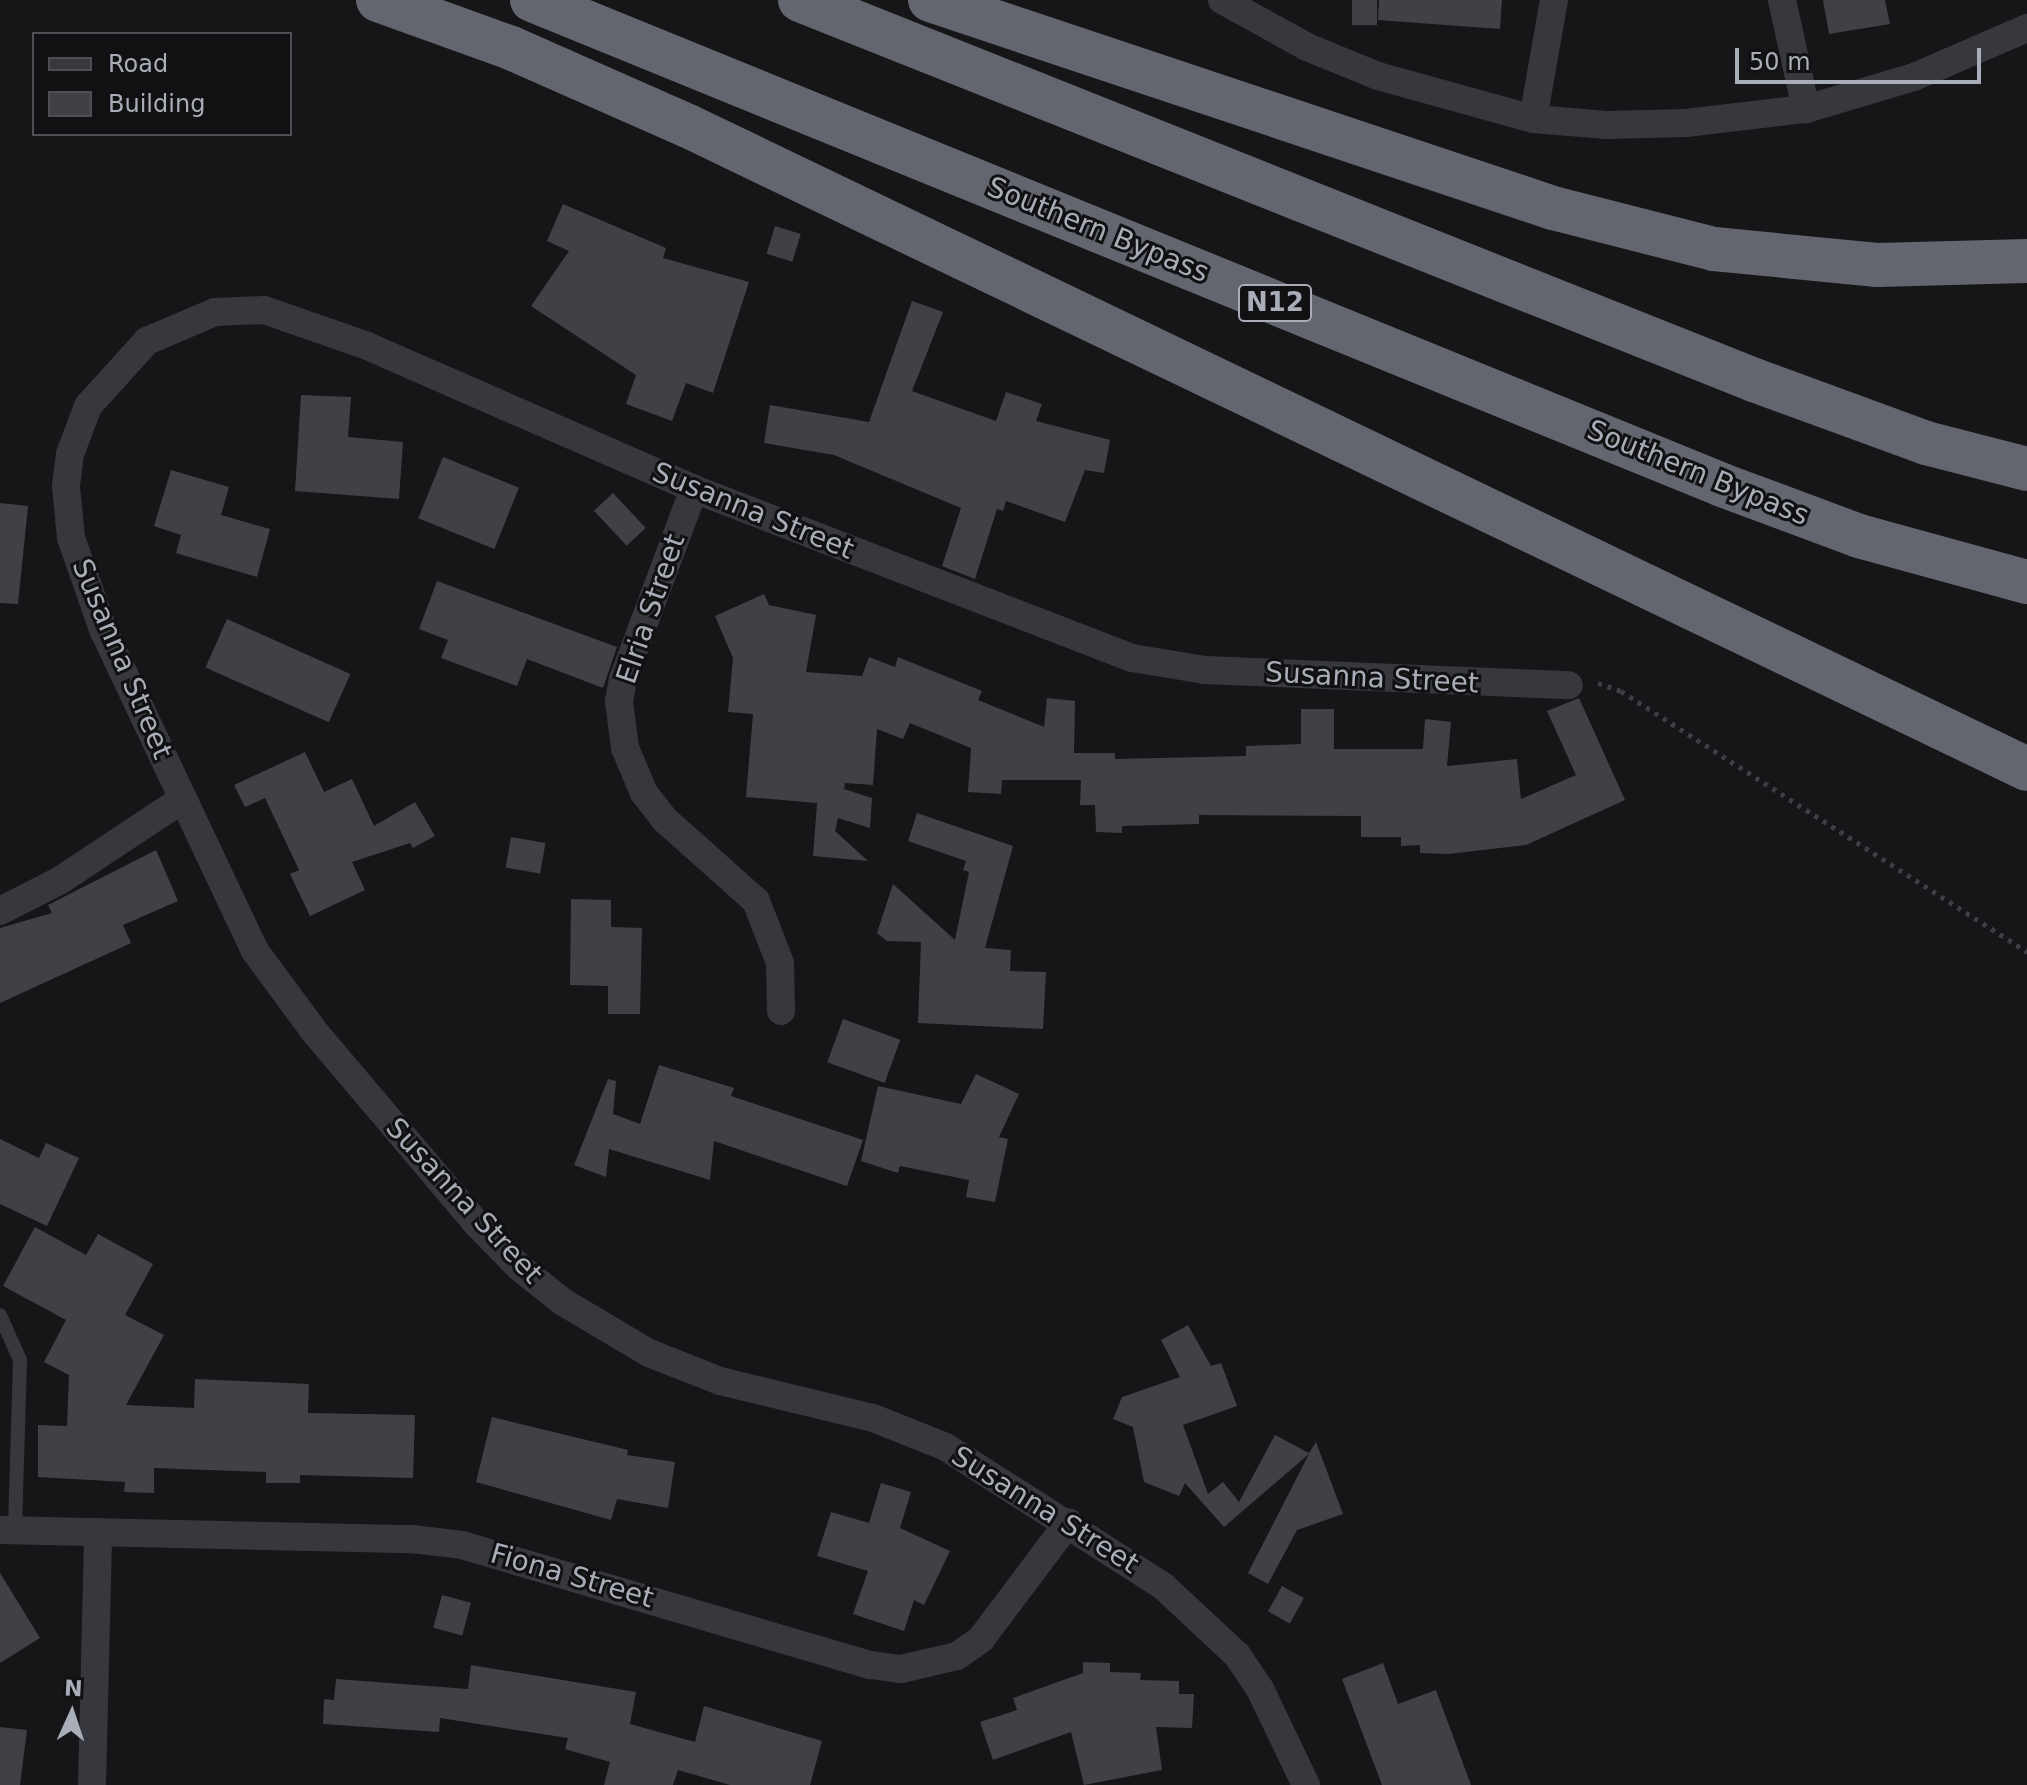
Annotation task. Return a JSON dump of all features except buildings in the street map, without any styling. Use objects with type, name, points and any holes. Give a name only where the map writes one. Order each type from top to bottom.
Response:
[{"type":"highway","points":[[378,0],[511,48],[688,126],[2027,769]]},
{"type":"highway","name":"Southern Bypass","points":[[532,0],[1722,485],[1859,536],[2027,582]]},
{"type":"highway","points":[[800,0],[1754,380],[1926,443],[2027,469]]},
{"type":"highway","points":[[930,0],[1553,208],[1714,249],[1877,265],[2027,261]]},
{"type":"street","points":[[1222,0],[1307,47],[1378,76],[1533,119],[1607,125],[1686,123],[1806,109],[1914,77],[2027,28]]},
{"type":"street","points":[[1533,119],[1554,0]]},
{"type":"street","points":[[1782,0],[1806,109]]},
{"type":"street","name":"Susanna Street","points":[[1306,1785],[1260,1689],[1237,1655],[1163,1586],[1069,1522],[988,1469],[910,1431],[720,1381],[649,1353],[563,1302],[519,1267],[435,1176],[277,984],[230,903],[104,632],[67,512],[70,454],[77,429],[104,385],[147,341],[215,312],[264,310],[292,316],[694,489],[1132,658],[1205,670],[1569,685]]},
{"type":"street","name":"Elria Street","points":[[694,489],[623,679],[619,701],[625,748],[644,793],[664,819],[756,901],[780,963],[781,1011]]},
{"type":"street","points":[[0,911],[59,881],[183,799]]},
{"type":"street","name":"Fiona Street","points":[[8,1530],[412,1539],[462,1545],[871,1665],[901,1669],[957,1656],[981,1639],[1069,1522]]},
{"type":"street","points":[[92,1785],[98,1532]]},
{"type":"lane","points":[[0,1315],[20,1360],[8,1530]]},
{"type":"path","points":[[1569,685],[1594,683],[1621,691],[2027,952]]}]
